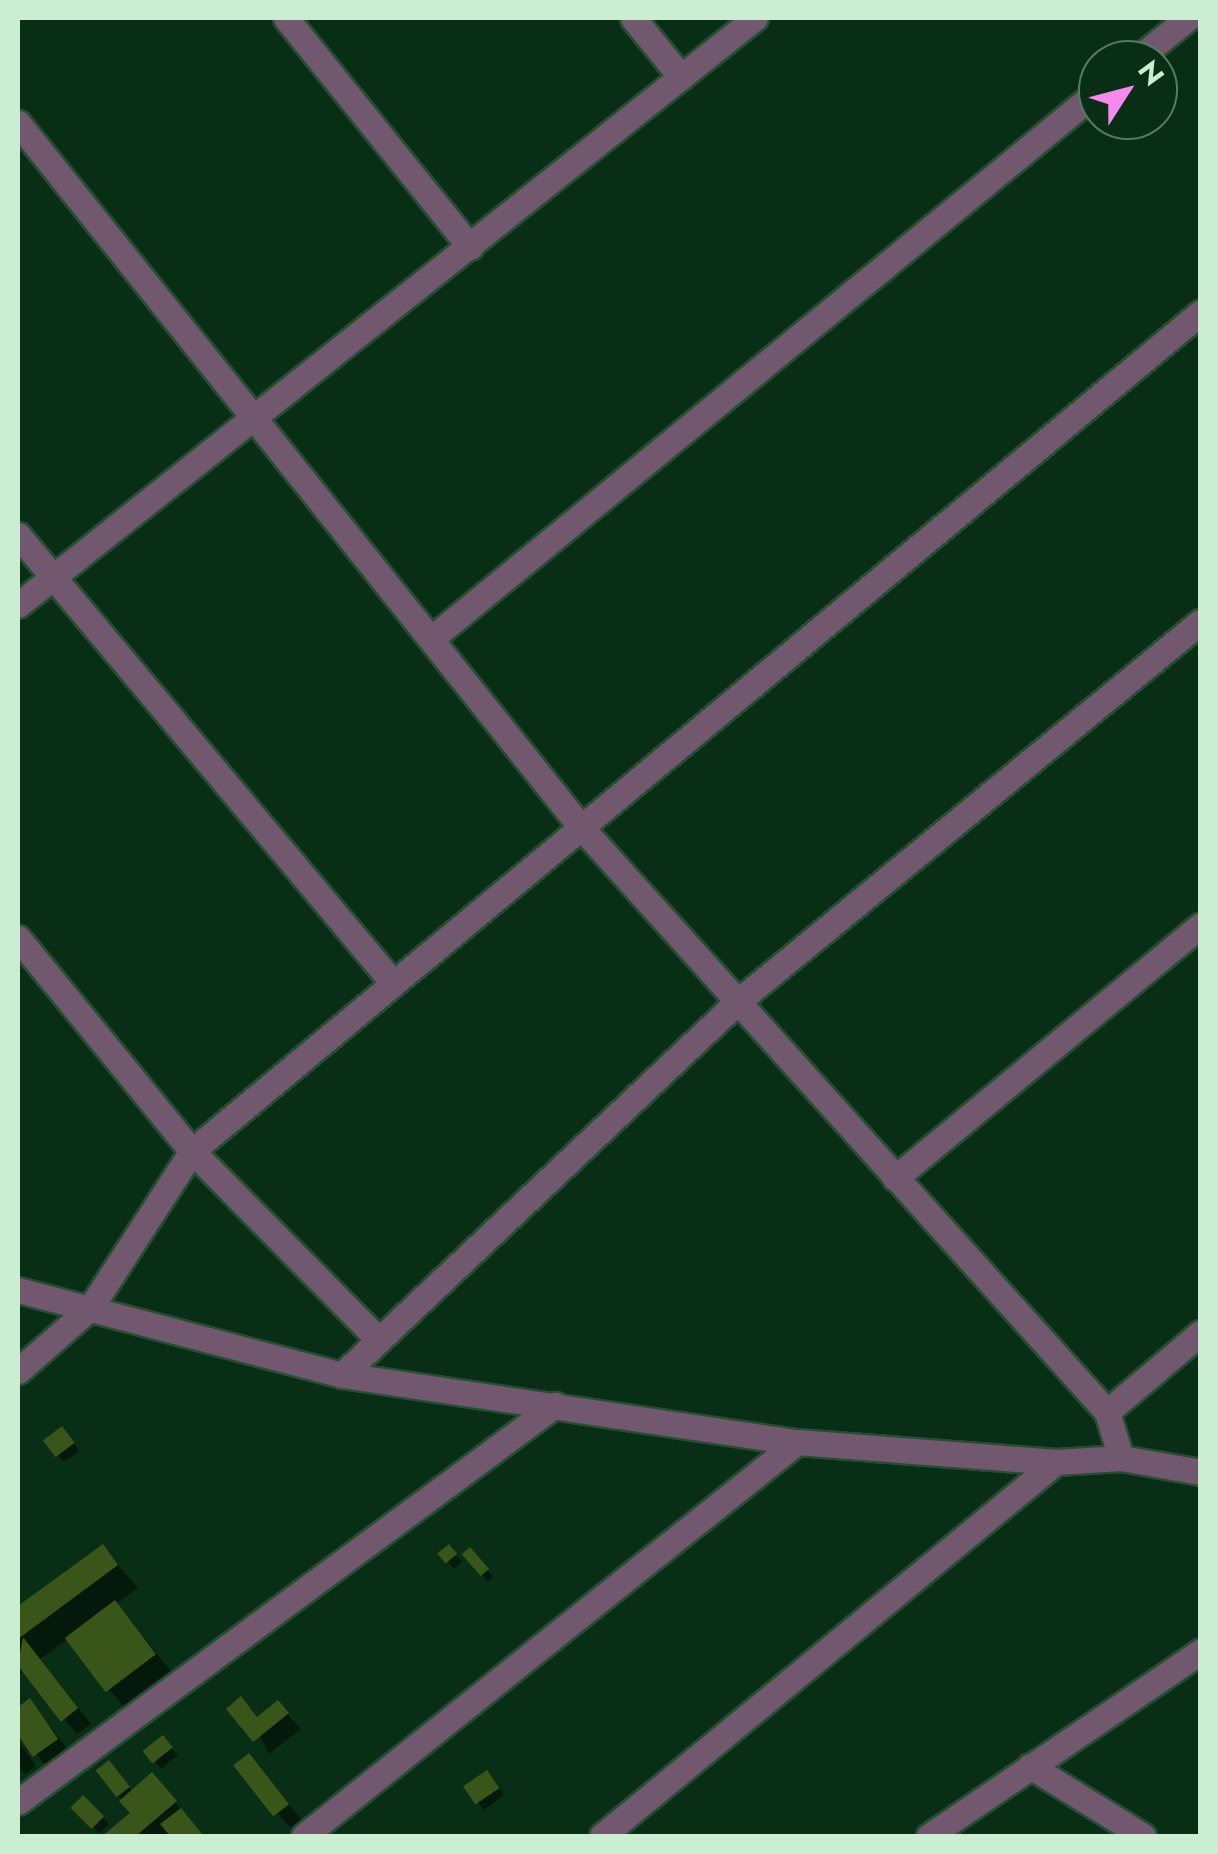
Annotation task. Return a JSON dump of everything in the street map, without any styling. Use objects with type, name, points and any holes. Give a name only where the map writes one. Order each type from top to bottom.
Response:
[{"type":"street","points":[[286,18],[470,247]]},
{"type":"street","points":[[633,18],[682,77]]},
{"type":"street","points":[[18,605],[756,18]]},
{"type":"street","points":[[1161,40],[1188,18]]},
{"type":"street","points":[[432,638],[1078,108]]},
{"type":"street","points":[[18,123],[259,417],[580,826],[1107,1412],[1121,1458]]},
{"type":"street","points":[[18,1370],[91,1307],[192,1151],[1200,313]]},
{"type":"street","points":[[18,535],[392,983]]},
{"type":"street","points":[[342,1375],[736,1003],[1200,622]]},
{"type":"street","points":[[895,1178],[1200,926]]},
{"type":"street","points":[[18,938],[192,1151],[379,1340]]},
{"type":"street","points":[[18,1290],[342,1375],[798,1442],[1056,1462],[1121,1458],[1200,1472]]},
{"type":"street","points":[[1107,1412],[1200,1333]]},
{"type":"street","points":[[18,1802],[555,1405]]},
{"type":"street","points":[[304,1836],[798,1442]]},
{"type":"street","points":[[602,1836],[1056,1462]]},
{"type":"street","points":[[928,1836],[1200,1652]]},
{"type":"street","points":[[1030,1766],[1143,1836]]},
{"type":"building","points":[[62,1426],[75,1443],[55,1457],[43,1440]]},
{"type":"building","points":[[103,1544],[118,1565],[18,1639],[18,1606]]},
{"type":"building","points":[[449,1544],[457,1554],[446,1564],[437,1553]]},
{"type":"building","points":[[470,1547],[489,1569],[481,1576],[462,1554]]},
{"type":"building","points":[[115,1600],[156,1654],[106,1692],[65,1638]]},
{"type":"building","points":[[23,1637],[78,1708],[61,1722],[18,1666]]},
{"type":"building","points":[[241,1696],[257,1717],[278,1700],[289,1713],[253,1742],[226,1709]]},
{"type":"building","points":[[30,1698],[58,1739],[33,1757],[18,1735],[18,1707]]},
{"type":"building","points":[[163,1735],[173,1748],[152,1764],[143,1751]]},
{"type":"building","points":[[249,1753],[289,1804],[273,1817],[233,1765]]},
{"type":"building","points":[[109,1760],[130,1787],[117,1797],[96,1770]]},
{"type":"building","points":[[487,1770],[499,1788],[475,1804],[463,1786]]},
{"type":"building","points":[[152,1772],[177,1801],[136,1836],[102,1836],[130,1813],[119,1801]]},
{"type":"building","points":[[83,1795],[104,1816],[91,1829],[70,1808]]},
{"type":"building","points":[[181,1808],[202,1834],[170,1836],[160,1824]]}]
